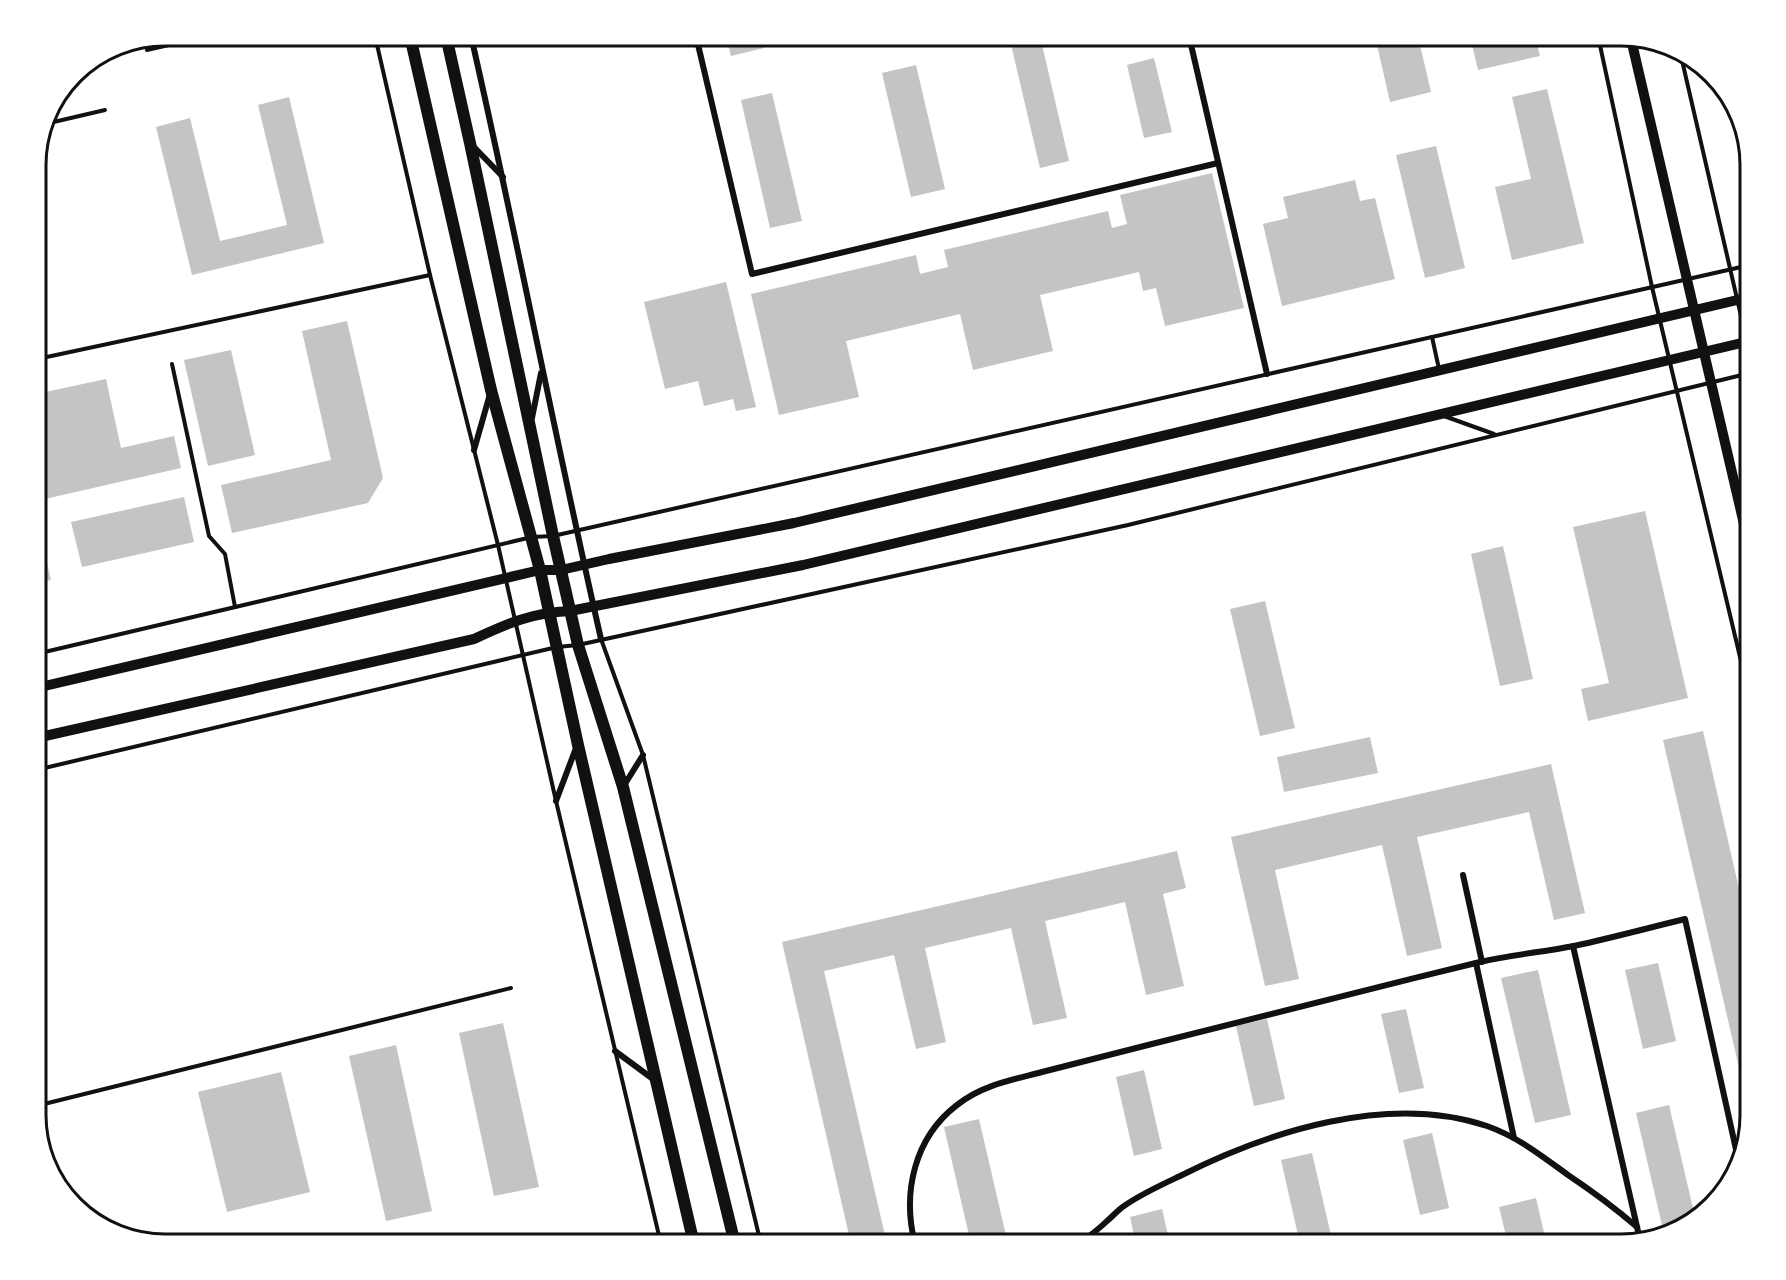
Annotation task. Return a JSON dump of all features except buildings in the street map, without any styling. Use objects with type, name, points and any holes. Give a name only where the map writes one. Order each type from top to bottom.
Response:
[{"type":"main road","points":[[412,47],[491,390],[532,537],[550,612],[578,745],[692,1234]]},
{"type":"main road","points":[[448,47],[578,645],[623,788],[733,1234]]},
{"type":"street","points":[[1191,46],[1267,374]]},
{"type":"street","points":[[474,47],[504,178],[576,531],[601,639]]},
{"type":"street","points":[[699,47],[752,274],[1218,163]]},
{"type":"street","points":[[1633,48],[1740,508]]},
{"type":"street","points":[[470,143],[504,178]]},
{"type":"street","points":[[47,685],[540,570],[561,570],[794,523],[1740,299]]},
{"type":"street","points":[[47,736],[474,639],[516,620],[550,612],[570,611],[803,565],[1740,344]]},
{"type":"street","points":[[530,425],[542,369]]},
{"type":"street","points":[[474,450],[491,390]]},
{"type":"street","points":[[556,801],[578,745]]},
{"type":"street","points":[[623,788],[643,755]]},
{"type":"street","points":[[1463,875],[1514,1138]]},
{"type":"street","points":[[913,1234],[909,1193],[912,1177],[924,1145],[933,1130],[949,1112],[969,1096],[984,1089],[1094,1058],[1479,962],[1573,946],[1685,919],[1735,1145]]},
{"type":"street","points":[[1573,946],[1638,1232]]},
{"type":"street","points":[[615,1051],[656,1081]]},
{"type":"street","points":[[1091,1234],[1122,1206],[1233,1150],[1288,1131],[1349,1119],[1414,1114],[1464,1120],[1486,1126],[1514,1138],[1547,1158],[1613,1206],[1637,1227]]},
{"type":"lane","points":[[1600,46],[1659,318],[1740,657]]},
{"type":"lane","points":[[147,50],[160,47]]},
{"type":"lane","points":[[377,47],[430,275],[516,620],[556,801],[659,1234]]},
{"type":"lane","points":[[1683,65],[1740,310]]},
{"type":"lane","points":[[55,122],[105,110]]},
{"type":"lane","points":[[47,651],[532,537],[553,536],[576,531],[1740,267]]},
{"type":"lane","points":[[47,357],[430,275]]},
{"type":"lane","points":[[1432,337],[1439,369]]},
{"type":"lane","points":[[172,364],[209,537],[225,554],[235,607]]},
{"type":"lane","points":[[47,767],[557,647],[578,645],[1128,525],[1740,374]]},
{"type":"lane","points":[[1438,414],[1495,435]]},
{"type":"lane","points":[[601,639],[643,755],[759,1234]]},
{"type":"lane","points":[[47,1103],[511,988]]}]
